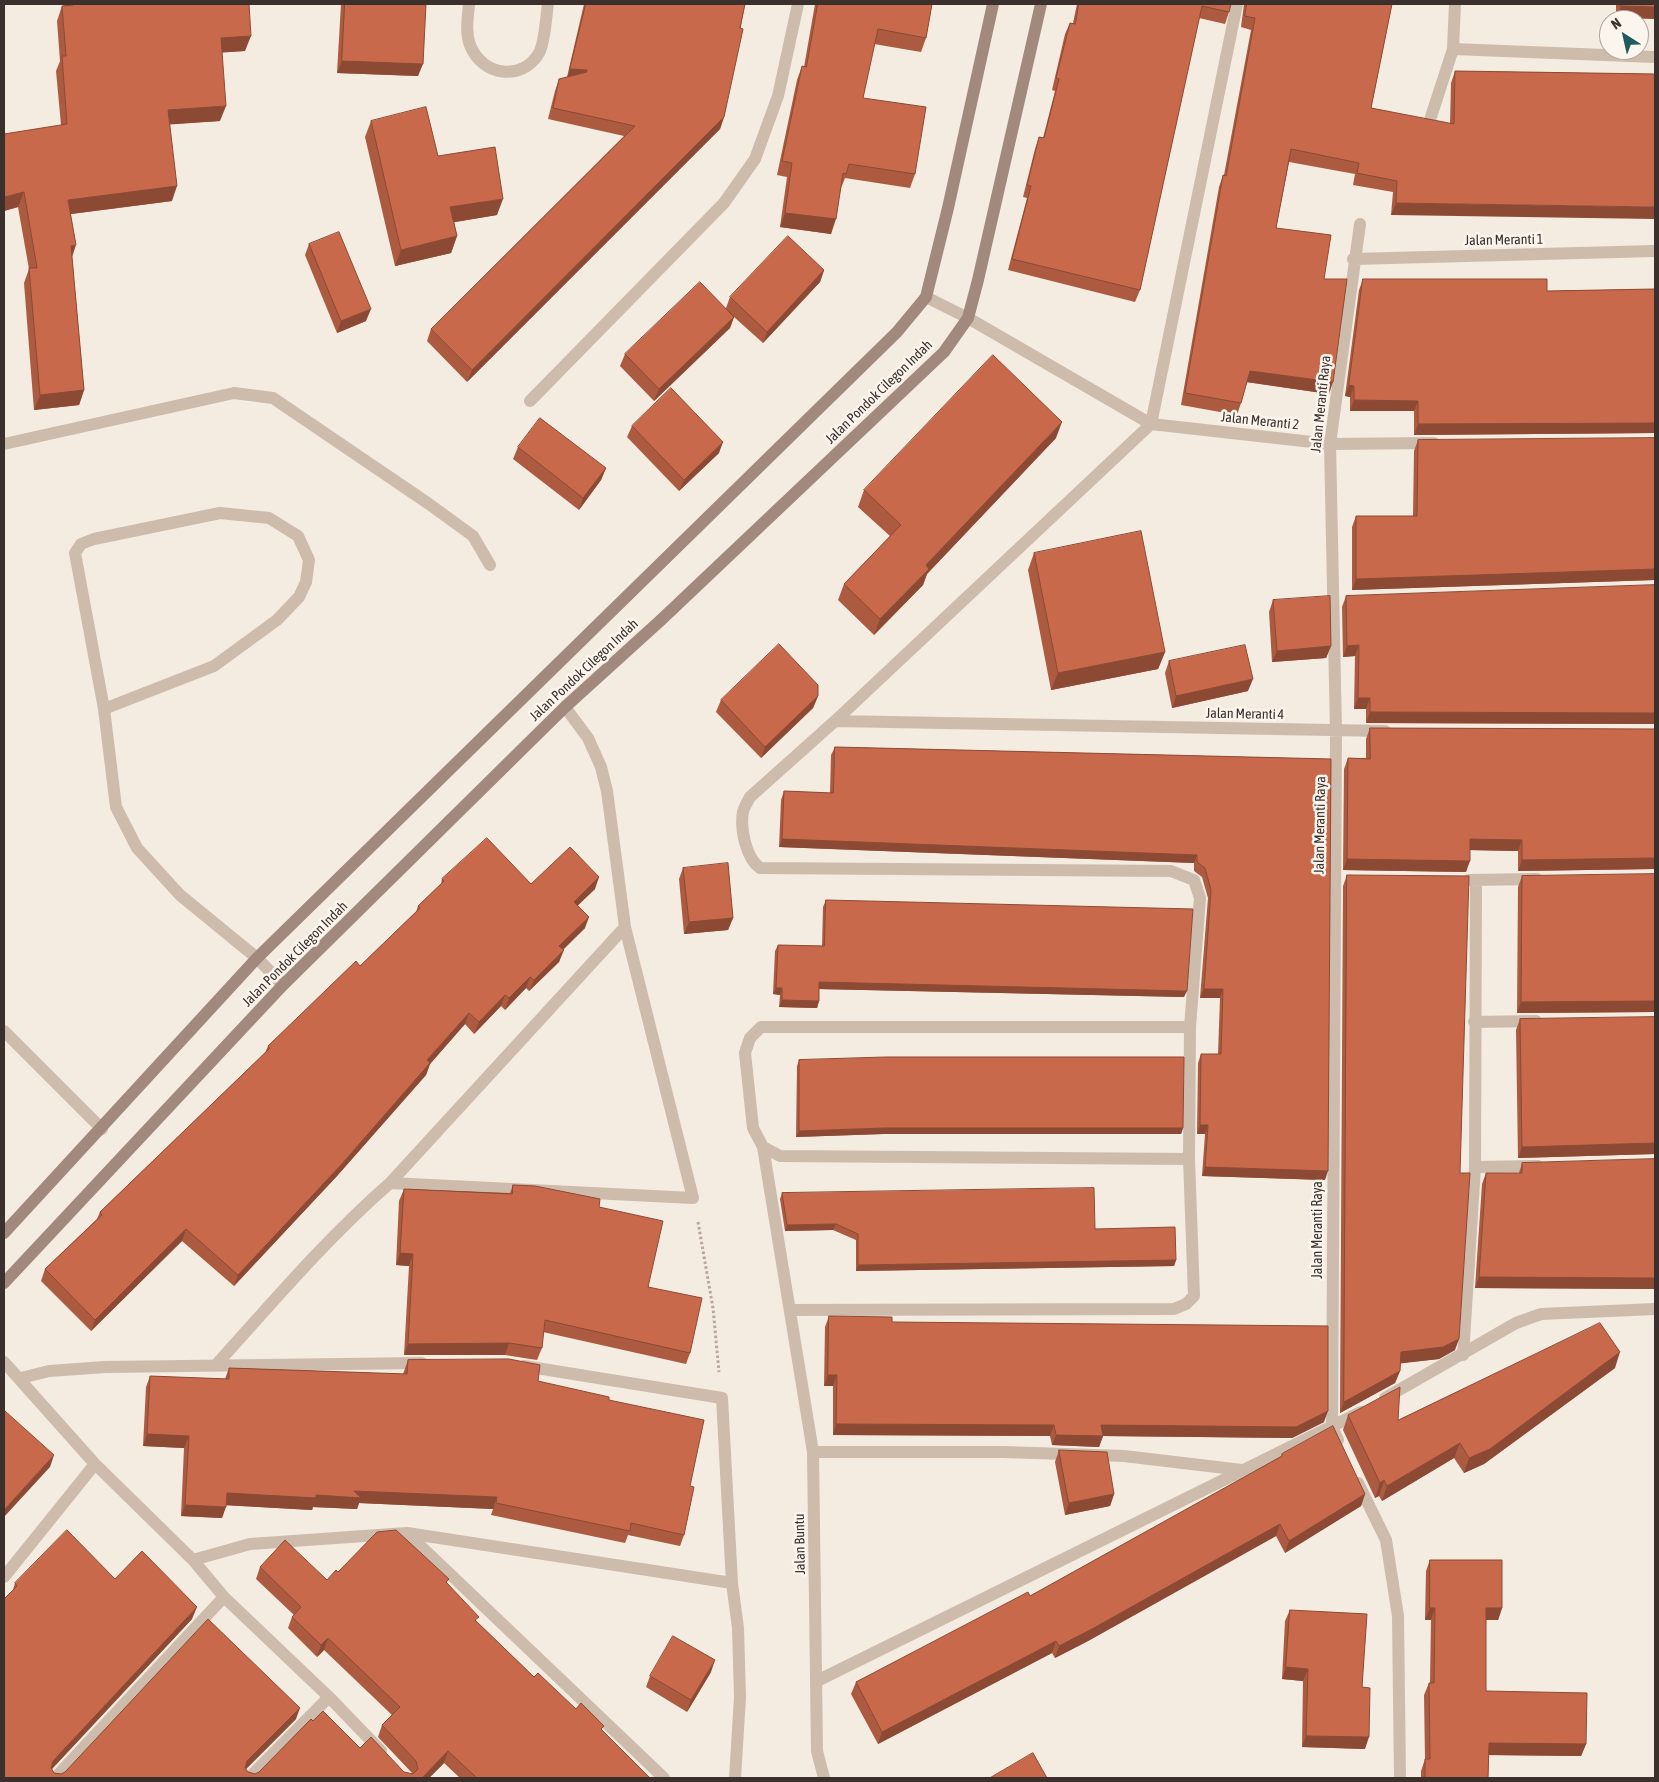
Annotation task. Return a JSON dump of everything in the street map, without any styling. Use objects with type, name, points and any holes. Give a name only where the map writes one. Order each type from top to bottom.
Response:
[{"type":"street","points":[[469,4],[468,32],[470,46],[480,60],[495,71],[515,73],[525,68],[540,52],[548,4]]},
{"type":"street","points":[[530,401],[724,203],[755,159],[778,96],[798,4]]},
{"type":"street","name":"Jalan Pondok Cilegon Indah","points":[[4,1233],[102,1129],[257,958],[897,332],[926,297],[948,208],[993,4]]},
{"type":"street","name":"Jalan Pondok Cilegon Indah","points":[[4,1283],[283,985],[565,707],[661,620],[944,352],[968,318],[987,245],[1041,4]]},
{"type":"street","points":[[790,1310],[1174,1309],[1186,1304],[1194,1296],[1189,1159],[1190,1027],[1200,898],[1194,880],[1171,871],[760,868],[752,862],[747,854],[743,812],[750,797],[835,721],[1151,424],[1238,4]]},
{"type":"street","points":[[1429,123],[1453,49],[1455,4]]},
{"type":"street","points":[[1453,49],[1655,57]]},
{"type":"street","name":"Jalan Meranti Raya","points":[[1332,1428],[1339,878],[1336,731],[1340,599],[1330,444],[1360,224]]},
{"type":"street","name":"Jalan Meranti 1","points":[[1354,259],[1655,251]]},
{"type":"street","name":"Jalan Meranti 2","points":[[926,297],[968,318],[1151,424],[1330,444],[1448,442]]},
{"type":"street","points":[[4,444],[234,393],[273,398],[473,536],[490,565]]},
{"type":"street","points":[[104,709],[214,666],[277,620],[299,597],[306,582],[309,560],[298,536],[269,518],[220,513],[94,539],[81,544],[75,552],[104,709],[116,807],[137,848],[180,895],[257,958],[283,985]]},
{"type":"street","points":[[390,1183],[693,1198],[625,928],[608,791],[601,767],[588,738],[565,707]]},
{"type":"street","name":"Jalan Meranti 4","points":[[835,721],[1396,731]]},
{"type":"street","points":[[1457,879],[1546,879]]},
{"type":"street","points":[[1463,1355],[1475,1167],[1474,1022],[1476,880]]},
{"type":"street","points":[[216,1365],[297,1274],[357,1211],[390,1183],[625,928]]},
{"type":"street","points":[[1474,1022],[1550,1021]]},
{"type":"street","name":"Jalan Buntu","points":[[824,1778],[817,1750],[813,1452],[763,1147],[753,1128],[745,1053],[750,1038],[760,1027],[1190,1027]]},
{"type":"street","points":[[4,1031],[102,1129]]},
{"type":"street","points":[[763,1147],[780,1156],[1189,1159]]},
{"type":"street","points":[[1475,1167],[1551,1165]]},
{"type":"street","points":[[817,1681],[1243,1470],[1332,1428],[1463,1355],[1516,1323],[1542,1314],[1655,1309]]},
{"type":"street","points":[[4,1362],[96,1464],[193,1560],[224,1597],[329,1697],[387,1758]]},
{"type":"street","points":[[20,1378],[49,1371],[105,1367],[437,1363]]},
{"type":"street","points":[[515,1365],[722,1398],[732,1583],[738,1628],[740,1697],[735,1778]]},
{"type":"street","points":[[1332,1428],[1342,1449]]},
{"type":"street","points":[[813,1452],[945,1451],[1124,1456],[1243,1470]]},
{"type":"street","points":[[4,1577],[96,1464]]},
{"type":"street","points":[[1353,1472],[1386,1540],[1397,1607],[1400,1778]]},
{"type":"street","points":[[193,1560],[250,1544],[407,1533],[732,1583]]},
{"type":"street","points":[[407,1533],[664,1778]]},
{"type":"street","points":[[55,1778],[224,1597]]},
{"type":"street","points":[[249,1778],[329,1697]]},
{"type":"path","points":[[693,1198],[713,1308],[722,1398]]},
{"type":"building","points":[[73,4],[249,4],[251,36],[221,38],[226,106],[168,110],[177,186],[68,200],[76,245],[71,246],[84,390],[40,395],[29,268],[37,268],[24,192],[4,197],[4,134],[67,124],[62,56],[66,56],[62,6]]},
{"type":"building","points":[[345,4],[426,4],[423,64],[342,61]]},
{"type":"building","points":[[586,4],[745,4],[740,28],[743,29],[724,117],[472,370],[431,329],[635,126],[553,108],[559,79],[587,72],[587,70],[570,69]]},
{"type":"building","points":[[818,4],[932,4],[926,38],[878,29],[863,98],[926,107],[915,174],[849,164],[846,174],[843,173],[836,219],[785,213],[792,163],[782,161],[802,66],[806,67]]},
{"type":"building","points":[[1079,4],[1231,4],[1229,12],[1202,6],[1140,290],[1012,259],[1031,186],[1027,185],[1039,137],[1044,138],[1059,79],[1056,78],[1070,23],[1075,24]]},
{"type":"building","points":[[1247,4],[1392,4],[1371,108],[1454,124],[1455,71],[1655,74],[1655,207],[1396,203],[1397,181],[1357,173],[1359,163],[1291,149],[1276,228],[1331,235],[1324,279],[1347,279],[1333,382],[1250,371],[1241,403],[1185,393],[1223,175],[1226,176],[1255,18],[1245,16]]},
{"type":"building","points":[[1621,4],[1655,4],[1655,7],[1621,6]]},
{"type":"building","points":[[426,107],[438,156],[495,147],[503,199],[450,207],[457,236],[401,250],[371,121]]},
{"type":"building","points":[[339,232],[371,309],[341,321],[309,244]]},
{"type":"building","points":[[788,236],[824,270],[767,332],[730,297]]},
{"type":"building","points":[[1363,279],[1547,279],[1547,291],[1655,289],[1655,423],[1418,424],[1418,401],[1354,400],[1354,386],[1349,385]]},
{"type":"building","points":[[700,282],[734,317],[659,389],[625,354]]},
{"type":"building","points":[[993,355],[1062,422],[926,565],[929,569],[880,619],[844,584],[901,525],[864,490]]},
{"type":"building","points":[[671,388],[723,442],[684,480],[632,426]]},
{"type":"building","points":[[540,418],[606,468],[583,498],[518,447]]},
{"type":"building","points":[[1655,438],[1655,569],[1356,579],[1356,516],[1417,516],[1418,440]]},
{"type":"building","points":[[1141,531],[1165,652],[1058,673],[1034,553]]},
{"type":"building","points":[[1655,585],[1655,713],[1370,712],[1370,698],[1358,698],[1359,645],[1347,646],[1346,596]]},
{"type":"building","points":[[1330,596],[1331,646],[1277,651],[1273,600]]},
{"type":"building","points":[[779,644],[818,685],[818,696],[765,747],[721,700]]},
{"type":"building","points":[[1245,645],[1253,679],[1176,696],[1169,661]]},
{"type":"building","points":[[1370,728],[1655,729],[1655,858],[1522,860],[1522,840],[1470,839],[1470,861],[1347,859],[1348,758],[1370,759]]},
{"type":"building","points":[[835,747],[1331,759],[1328,1171],[1205,1167],[1208,1125],[1200,1125],[1201,1054],[1221,1054],[1223,989],[1204,989],[1211,890],[1205,868],[1197,862],[1197,855],[782,839],[784,791],[833,793]]},
{"type":"building","points":[[487,838],[531,884],[570,847],[599,877],[574,902],[589,917],[559,946],[564,950],[534,980],[530,977],[509,998],[505,995],[479,1022],[469,1013],[427,1060],[430,1063],[341,1165],[238,1275],[186,1229],[95,1320],[45,1269],[102,1215],[100,1212],[270,1048],[268,1046],[356,961],[360,966],[420,908],[418,906],[444,881],[442,879]]},
{"type":"building","points":[[728,863],[733,918],[689,922],[683,868]]},
{"type":"building","points":[[1655,874],[1655,1001],[1521,1002],[1522,876]]},
{"type":"building","points":[[1347,875],[1469,876],[1460,1173],[1470,1173],[1459,1339],[1443,1347],[1401,1352],[1400,1371],[1344,1402]]},
{"type":"building","points":[[826,900],[1193,909],[1187,991],[819,982],[819,1001],[782,1000],[782,988],[776,988],[778,945],[824,946]]},
{"type":"building","points":[[1655,1017],[1655,1143],[1522,1147],[1520,1019]]},
{"type":"building","points":[[886,1057],[1184,1057],[1183,1128],[885,1128],[799,1131],[799,1060]]},
{"type":"building","points":[[1655,1159],[1655,1278],[1479,1277],[1486,1173],[1522,1173],[1522,1163]]},
{"type":"building","points":[[513,1185],[535,1186],[600,1199],[599,1207],[663,1221],[648,1287],[702,1298],[690,1353],[545,1320],[542,1348],[509,1343],[408,1344],[413,1254],[400,1253],[404,1189],[512,1194]]},
{"type":"building","points":[[1094,1188],[1095,1229],[1175,1227],[1176,1260],[858,1265],[858,1234],[836,1224],[787,1225],[782,1193]]},
{"type":"building","points":[[829,1316],[892,1317],[892,1322],[1328,1326],[1328,1411],[1296,1427],[1101,1425],[1103,1436],[1056,1435],[1054,1425],[836,1424],[837,1375],[828,1375]]},
{"type":"building","points":[[1600,1323],[1620,1352],[1490,1449],[1469,1458],[1460,1443],[1387,1486],[1384,1480],[1380,1483],[1348,1415],[1400,1387],[1398,1420]]},
{"type":"building","points":[[509,1359],[540,1365],[538,1381],[609,1397],[609,1400],[704,1420],[690,1486],[694,1487],[684,1535],[631,1523],[630,1531],[496,1503],[497,1497],[354,1491],[361,1498],[316,1495],[316,1498],[227,1493],[226,1507],[185,1505],[189,1436],[147,1434],[150,1376],[229,1379],[229,1368],[407,1374],[408,1360]]},
{"type":"building","points":[[5,1411],[54,1455],[4,1510],[4,1413]]},
{"type":"building","points":[[1333,1426],[1365,1494],[1289,1541],[1280,1524],[1092,1629],[1059,1646],[1056,1641],[882,1732],[856,1682],[1028,1592],[1030,1596]]},
{"type":"building","points":[[1059,1450],[1107,1452],[1114,1494],[1069,1503]]},
{"type":"building","points":[[67,1530],[115,1579],[142,1551],[197,1607],[53,1761],[51,1768],[54,1773],[61,1774],[65,1772],[208,1619],[300,1708],[247,1761],[245,1768],[248,1772],[255,1774],[259,1772],[311,1719],[313,1721],[323,1711],[360,1748],[371,1737],[404,1772],[413,1774],[418,1769],[416,1761],[382,1725],[400,1707],[328,1638],[321,1645],[292,1617],[301,1607],[260,1567],[285,1540],[327,1580],[336,1570],[338,1572],[377,1532],[396,1530],[449,1579],[446,1582],[479,1617],[475,1620],[534,1677],[538,1673],[576,1709],[581,1703],[604,1726],[601,1729],[650,1778],[477,1778],[448,1751],[422,1778],[4,1778],[4,1599],[17,1586],[15,1583]]},
{"type":"building","points":[[1430,1560],[1502,1560],[1502,1608],[1486,1608],[1486,1691],[1587,1693],[1586,1744],[1489,1743],[1488,1778],[1425,1778],[1425,1759],[1430,1759],[1429,1683],[1434,1683],[1435,1608],[1430,1608]]},
{"type":"building","points":[[1290,1610],[1367,1614],[1362,1687],[1370,1688],[1369,1737],[1306,1736],[1308,1669],[1286,1667]]},
{"type":"building","points":[[673,1636],[715,1660],[691,1700],[650,1676]]},
{"type":"building","points":[[1033,1753],[1047,1778],[990,1778]]}]
